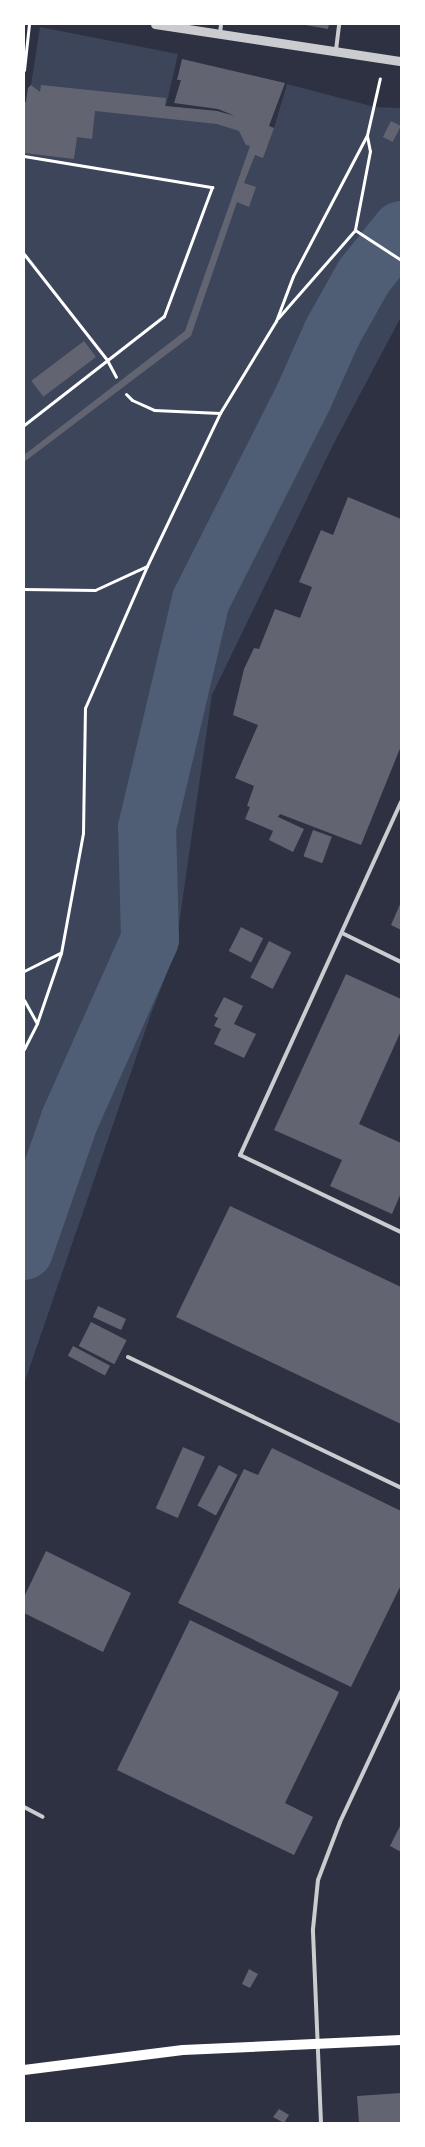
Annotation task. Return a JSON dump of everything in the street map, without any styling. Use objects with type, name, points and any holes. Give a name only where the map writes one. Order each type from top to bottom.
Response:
[{"type":"main road","points":[[24,2070],[183,2050],[401,2040]]},
{"type":"street","points":[[155,24],[401,62]]},
{"type":"lane","points":[[220,34],[221,24]]},
{"type":"lane","points":[[336,52],[339,24]]},
{"type":"lane","points":[[401,802],[240,1155],[401,1232]]},
{"type":"lane","points":[[342,933],[401,962]]},
{"type":"lane","points":[[128,1357],[401,1488]]},
{"type":"lane","points":[[321,2123],[313,1929],[318,1880],[340,1822],[401,1692]]},
{"type":"lane","points":[[24,1807],[43,1817]]},
{"type":"path","points":[[24,70],[29,24]]},
{"type":"path","points":[[276,321],[293,276],[367,135],[384,58]]},
{"type":"path","points":[[24,1049],[37,1023],[61,953],[83,833],[85,708],[147,566],[220,413],[276,321],[356,230],[370,151],[367,135]]},
{"type":"path","points":[[24,156],[212,188],[164,316],[24,425]]},
{"type":"path","points":[[356,230],[401,260]]},
{"type":"path","points":[[24,254],[107,360],[116,377]]},
{"type":"path","points":[[126,394],[132,400],[154,410],[220,413]]},
{"type":"path","points":[[24,589],[94,590],[147,566]]},
{"type":"path","points":[[24,971],[61,953]]},
{"type":"path","points":[[24,1000],[37,1023]]},
{"type":"shaded area","points":[[40,27],[178,54],[166,106],[217,111],[274,128],[287,84],[375,107],[401,108],[401,317],[333,445],[212,695],[175,952],[151,1014],[24,1384],[24,102],[26,102],[28,88],[31,85]]},
{"type":"building","points":[[300,24],[329,24],[328,29]]},
{"type":"building","points":[[182,59],[285,83],[269,126],[274,128],[263,158],[255,155],[244,183],[256,187],[249,207],[237,202],[191,336],[24,462],[24,455],[185,331],[250,146],[246,145],[239,131],[217,124],[95,111],[92,139],[77,137],[74,159],[24,153],[24,102],[26,102],[28,88],[31,85],[40,92],[41,85],[166,98],[165,106],[217,111],[235,116],[218,109],[174,103],[181,80],[177,80]]},
{"type":"building","points":[[391,121],[401,126],[393,142],[383,137]]},
{"type":"building","points":[[84,341],[96,357],[43,397],[31,381]]},
{"type":"building","points":[[348,497],[401,519],[401,746],[361,845],[280,814],[278,817],[304,829],[293,852],[269,840],[273,831],[245,819],[250,807],[247,806],[254,786],[235,778],[258,725],[233,715],[244,669],[254,648],[259,649],[275,609],[300,618],[312,587],[299,582],[321,530],[333,535]]},
{"type":"building","points":[[313,830],[332,837],[322,863],[303,856]]},
{"type":"building","points":[[401,902],[401,930],[391,925]]},
{"type":"building","points":[[241,927],[263,938],[251,962],[229,951]]},
{"type":"building","points":[[269,941],[291,952],[273,989],[250,978]]},
{"type":"building","points":[[346,974],[401,999],[401,1031],[359,1124],[401,1143],[401,1193],[392,1214],[330,1186],[342,1160],[274,1130]]},
{"type":"building","points":[[224,997],[243,1006],[234,1024],[256,1034],[244,1058],[214,1044],[221,1029],[214,1026],[218,1018],[214,1016]]},
{"type":"building","points":[[230,1206],[401,1287],[401,1424],[176,1317]]},
{"type":"building","points":[[98,1306],[126,1319],[121,1330],[93,1317]]},
{"type":"building","points":[[91,1322],[127,1340],[114,1364],[79,1346]]},
{"type":"building","points":[[73,1346],[110,1366],[105,1375],[68,1356]]},
{"type":"building","points":[[183,1447],[205,1457],[178,1518],[156,1508]]},
{"type":"building","points":[[272,1448],[401,1511],[401,1585],[351,1687],[178,1603],[244,1469],[258,1475]]},
{"type":"building","points":[[219,1465],[238,1475],[216,1515],[197,1506]]},
{"type":"building","points":[[46,1551],[131,1593],[103,1652],[24,1613],[24,1597]]},
{"type":"building","points":[[190,1620],[339,1692],[285,1803],[313,1817],[294,1855],[117,1770]]},
{"type":"building","points":[[401,1824],[401,1852],[390,1846]]},
{"type":"building","points":[[249,1969],[258,1974],[250,1988],[242,1984]]},
{"type":"building","points":[[401,2093],[401,2123],[359,2123],[357,2096]]},
{"type":"building","points":[[279,2109],[289,2115],[284,2123],[273,2117]]},
{"type":"waterway","points":[[24,1251],[70,1119],[150,939],[147,828],[201,600],[304,396],[332,333],[364,276],[401,230]]}]
